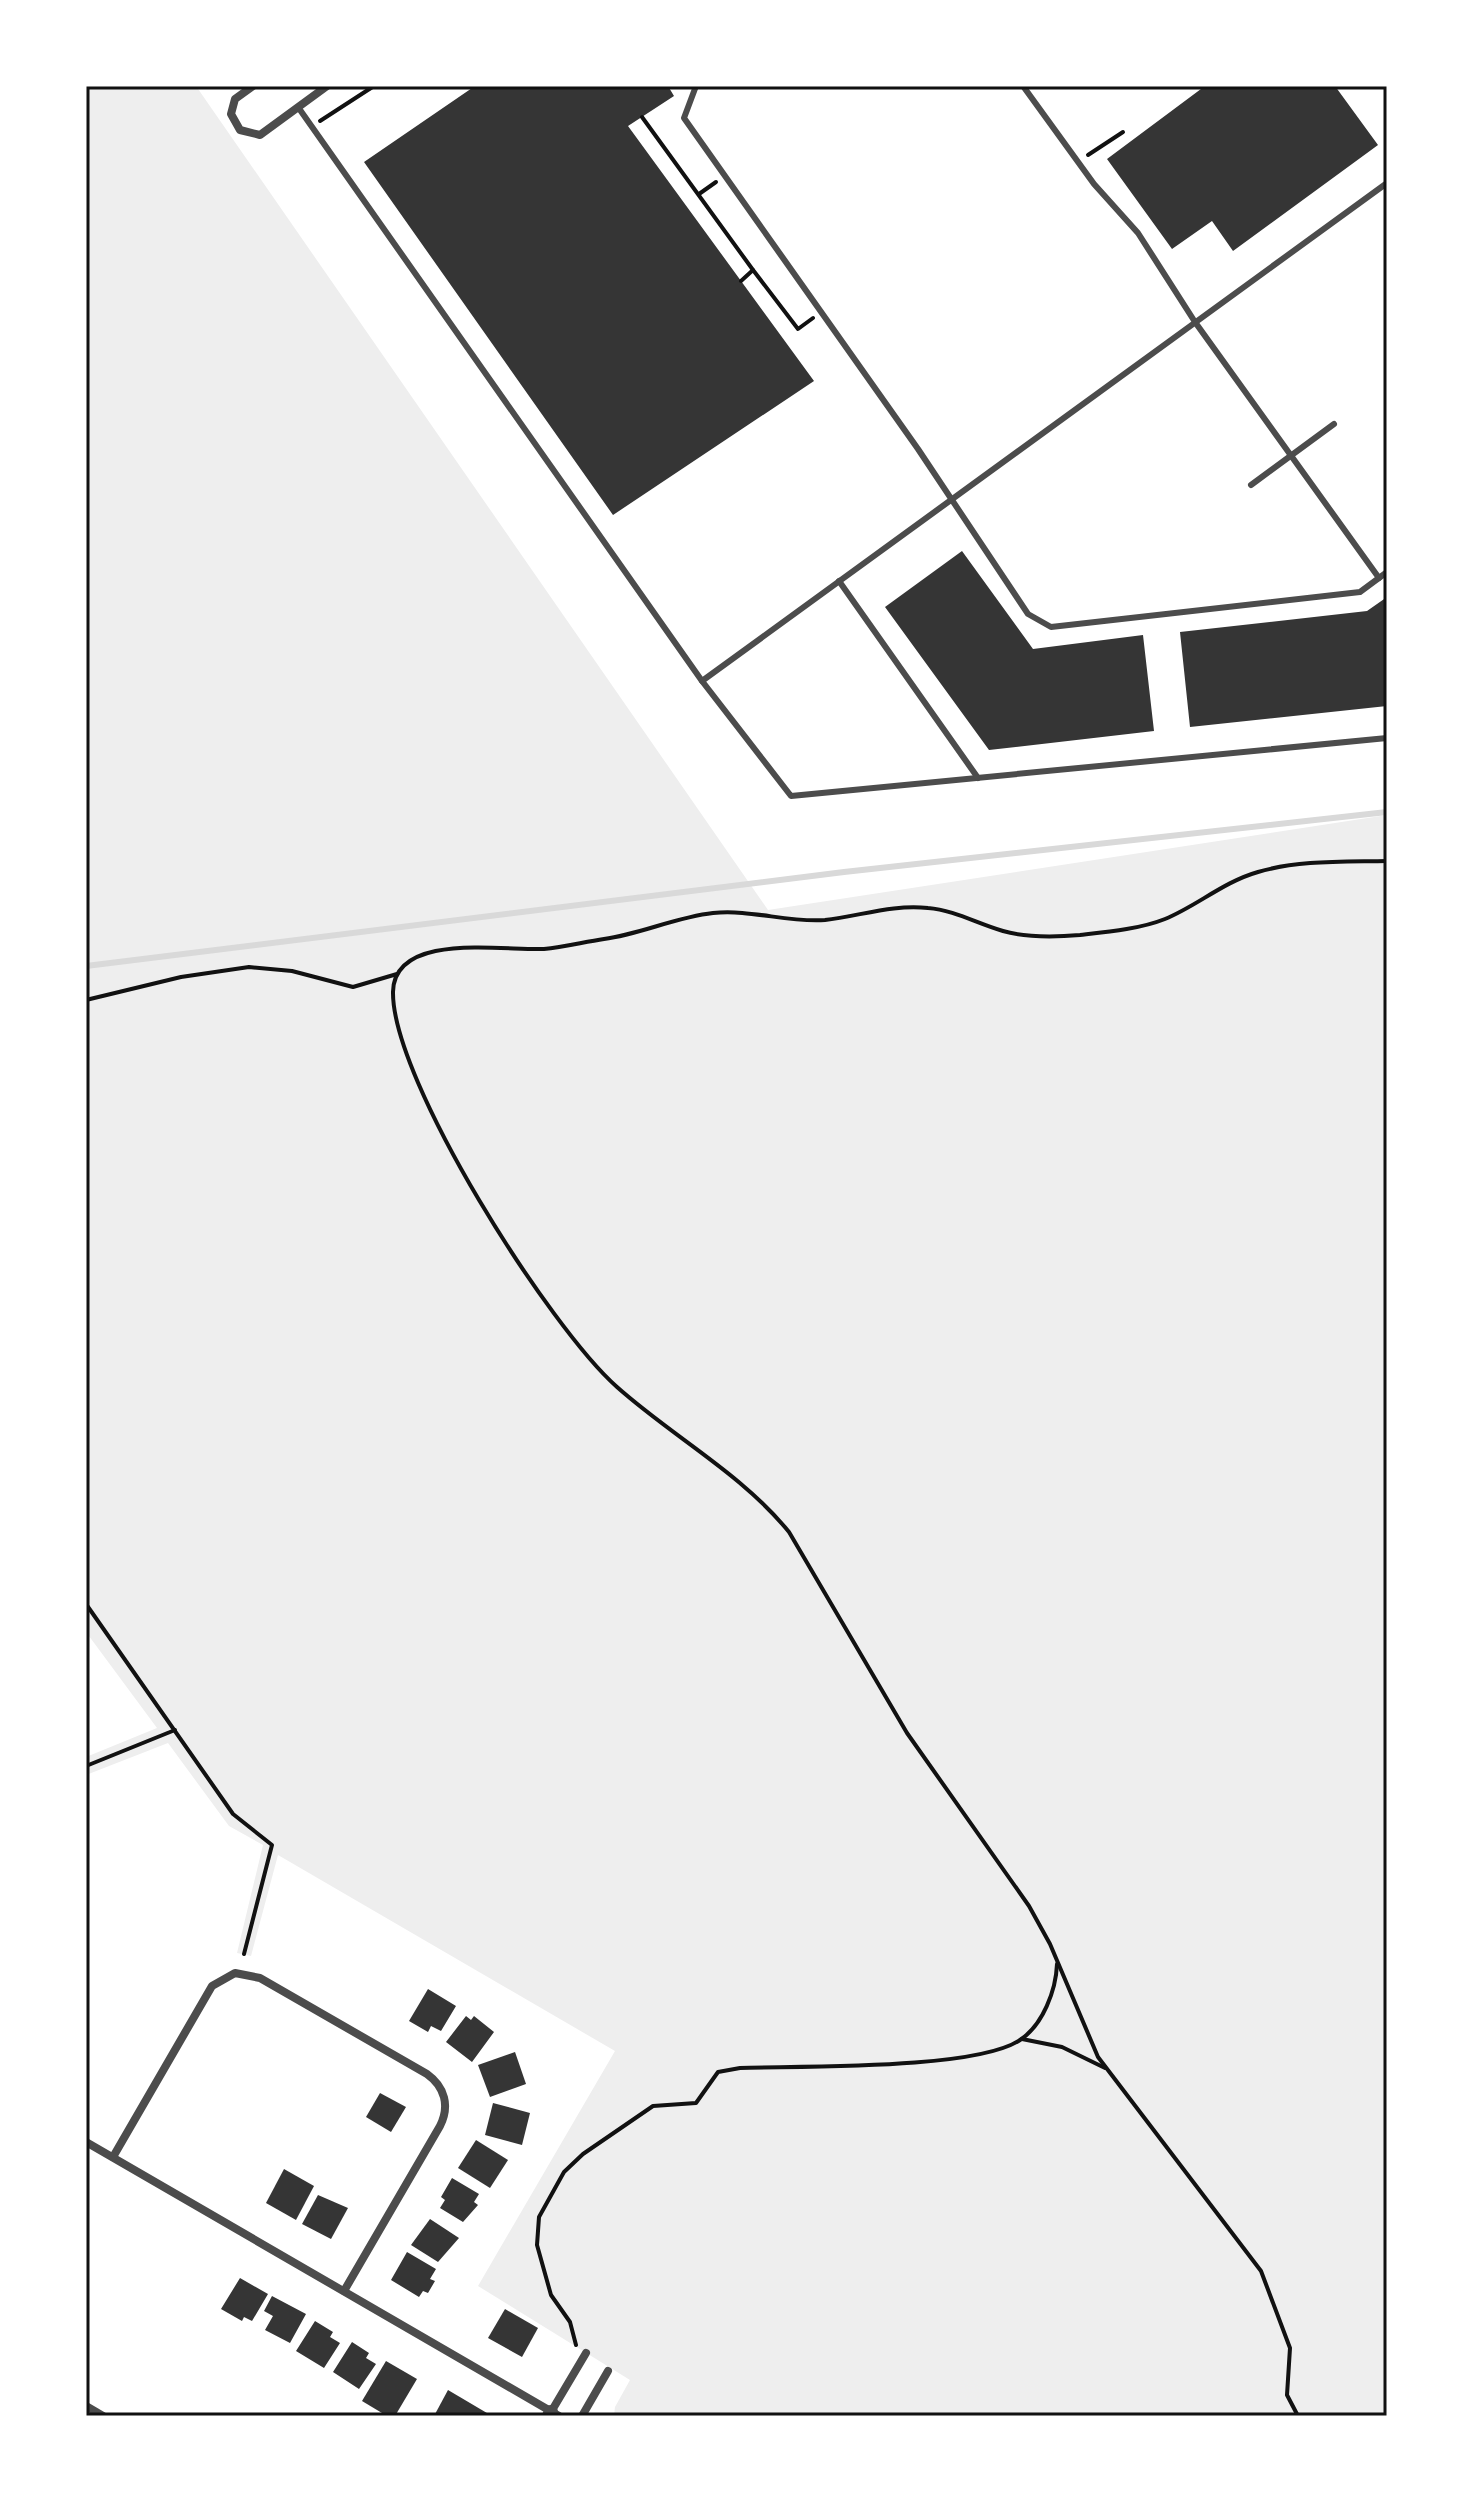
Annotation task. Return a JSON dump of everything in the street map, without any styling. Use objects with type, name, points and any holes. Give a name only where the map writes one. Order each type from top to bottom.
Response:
[{"type":"street","points":[[253,86],[230,105],[234,122],[240,130],[260,135],[327,86]]},
{"type":"street","points":[[113,2157],[212,1986],[235,1973],[260,1978],[427,2074],[444,2094],[445,2115],[344,2291]]},
{"type":"street","points":[[86,2142],[553,2415],[586,2353]]},
{"type":"street","points":[[582,2416],[608,2371]]},
{"type":"street","points":[[86,2406],[103,2416]]},
{"type":"lane","points":[[696,86],[684,118],[1028,614],[1051,627],[1360,592],[1387,572]]},
{"type":"lane","points":[[1023,86],[1080,160],[1094,184],[1138,233],[1195,322],[1289,457],[1379,578]]},
{"type":"lane","points":[[298,107],[702,681],[791,796],[1387,738]]},
{"type":"lane","points":[[702,681],[1387,183]]},
{"type":"lane","points":[[1251,485],[1334,424]]},
{"type":"lane","points":[[839,581],[978,778]]},
{"type":"path","points":[[311,126],[332,116],[374,86]]},
{"type":"path","points":[[642,117],[798,329]]},
{"type":"path","points":[[1080,160],[1123,132]]},
{"type":"path","points":[[699,194],[725,175]]},
{"type":"path","points":[[741,281],[753,270]]},
{"type":"path","points":[[1298,2416],[1287,2395],[1290,2348],[1261,2271],[1089,2042],[1041,1926],[1018,1887],[885,1698],[789,1532],[763,1503],[713,1461],[617,1388],[584,1353],[543,1299],[482,1203],[423,1098],[393,994],[397,974],[404,965],[429,953],[485,946],[562,946],[625,936],[694,916],[732,912],[822,920],[887,909],[930,908],[1016,934],[1080,935],[1159,922],[1215,890],[1257,872],[1296,864],[1387,861]]},
{"type":"path","points":[[86,1000],[181,977],[249,967],[292,971],[353,987],[397,974]]},
{"type":"path","points":[[86,1604],[233,1814],[272,1845],[244,1954]]},
{"type":"path","points":[[86,1766],[175,1730]]},
{"type":"path","points":[[580,2363],[573,2331],[551,2295],[537,2245],[539,2217],[568,2167],[659,2104],[696,2103],[712,2076],[727,2070],[957,2058],[992,2051],[1022,2039],[1054,1989],[1057,1962]]},
{"type":"path","points":[[1022,2039],[1062,2047],[1108,2070]]},
{"type":"path","points":[[569,2339],[573,2331]]},
{"type":"shaded area","points":[[86,86],[196,86],[768,910],[1387,815],[1387,2416],[614,2416],[615,2407],[630,2380],[478,2286],[615,2051],[278,1855],[251,1956],[237,1953],[263,1845],[229,1826],[168,1743],[86,1775],[86,1757],[157,1728],[86,1632]]},
{"type":"building","points":[[475,86],[668,86],[674,96],[628,126],[814,381],[613,515],[364,162]]},
{"type":"building","points":[[1205,86],[1335,86],[1378,145],[1233,251],[1212,221],[1172,249],[1107,159]]},
{"type":"building","points":[[962,551],[1033,649],[1143,635],[1154,731],[989,750],[885,607]]},
{"type":"building","points":[[1387,597],[1387,706],[1190,727],[1180,632],[1367,611]]},
{"type":"building","points":[[428,1989],[456,2006],[441,2031],[431,2026],[428,2032],[409,2021]]},
{"type":"building","points":[[466,2016],[471,2020],[474,2016],[494,2032],[472,2062],[446,2042]]},
{"type":"building","points":[[515,2052],[526,2084],[490,2097],[478,2065]]},
{"type":"building","points":[[380,2093],[406,2107],[391,2132],[366,2117]]},
{"type":"building","points":[[493,2103],[530,2113],[522,2145],[485,2135]]},
{"type":"building","points":[[476,2140],[508,2160],[490,2188],[458,2168]]},
{"type":"building","points":[[284,2169],[314,2186],[296,2220],[266,2203]]},
{"type":"building","points":[[452,2178],[479,2194],[474,2202],[478,2205],[463,2222],[440,2208],[445,2200],[441,2197]]},
{"type":"building","points":[[318,2195],[348,2208],[331,2239],[302,2224]]},
{"type":"building","points":[[430,2219],[459,2238],[438,2262],[411,2245]]},
{"type":"building","points":[[407,2252],[436,2269],[430,2279],[435,2281],[428,2293],[423,2291],[419,2297],[391,2280]]},
{"type":"building","points":[[240,2278],[268,2294],[252,2321],[244,2317],[242,2321],[221,2309]]},
{"type":"building","points":[[272,2296],[306,2314],[290,2343],[265,2330],[273,2316],[264,2311]]},
{"type":"building","points":[[505,2309],[538,2328],[522,2357],[488,2338]]},
{"type":"building","points":[[315,2321],[333,2332],[330,2337],[340,2343],[324,2368],[296,2351]]},
{"type":"building","points":[[352,2342],[369,2353],[366,2358],[376,2364],[359,2389],[333,2372]]},
{"type":"building","points":[[386,2361],[417,2379],[395,2416],[387,2416],[362,2401]]},
{"type":"building","points":[[448,2390],[492,2416],[434,2416]]},
{"type":"waterway","points":[[86,966],[844,872],[1387,812]]}]
